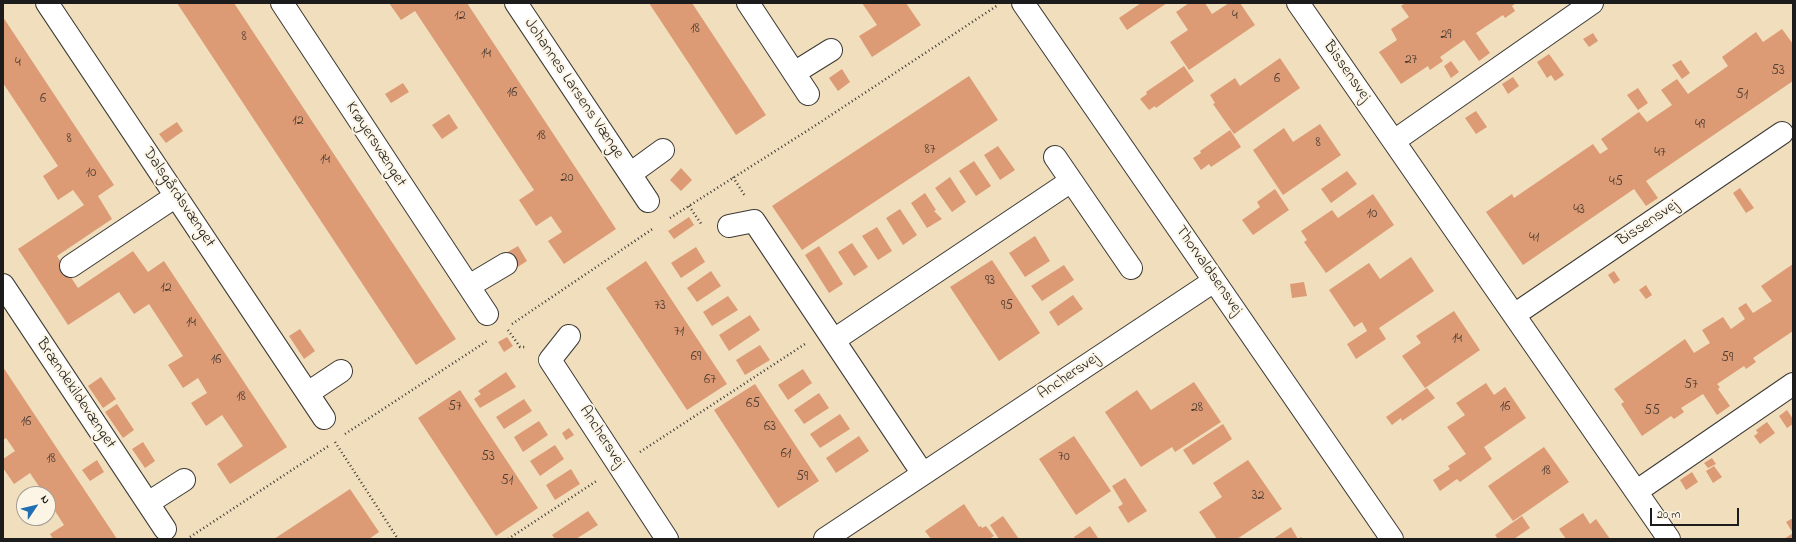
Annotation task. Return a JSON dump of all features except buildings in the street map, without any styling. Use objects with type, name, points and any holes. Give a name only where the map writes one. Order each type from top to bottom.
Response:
[{"type":"street","name":"Dalsgårdsvænget","points":[[47,3],[324,418]]},
{"type":"street","name":"Krøyersvænget","points":[[282,3],[487,314]]},
{"type":"street","name":"Johannes Larsens Vænge","points":[[516,3],[648,201]]},
{"type":"street","points":[[748,3],[808,94]]},
{"type":"street","name":"Thorvaldsensvej","points":[[1023,3],[1392,539]]},
{"type":"street","name":"Bissensvej","points":[[1298,3],[1669,539]]},
{"type":"street","points":[[1394,141],[1592,3]]},
{"type":"street","points":[[794,73],[831,50]]},
{"type":"street","name":"Bissensvej","points":[[1514,315],[1782,134]]},
{"type":"street","name":"Johannes Larsens Vænge","points":[[630,174],[663,150]]},
{"type":"street","points":[[1055,157],[1131,268]]},
{"type":"street","points":[[831,335],[1071,181]]},
{"type":"street","points":[[72,266],[176,196]]},
{"type":"street","points":[[729,226],[754,221],[923,474]]},
{"type":"street","points":[[469,286],[506,264]]},
{"type":"street","name":"Anchersvej","points":[[825,539],[847,533],[923,474],[1214,280]]},
{"type":"street","name":"Brændekildevænget","points":[[3,285],[165,529]]},
{"type":"street","points":[[550,360],[569,336]]},
{"type":"street","name":"Anchersvej","points":[[550,360],[667,539]]},
{"type":"street","points":[[308,394],[341,371]]},
{"type":"street","points":[[1637,491],[1793,384]]},
{"type":"street","points":[[148,503],[184,480]]},
{"type":"path","points":[[666,220],[813,127],[1001,3]]},
{"type":"path","points":[[550,360],[526,346],[520,346],[506,328],[654,227]]},
{"type":"path","points":[[508,539],[619,466],[831,335]]},
{"type":"path","points":[[186,539],[493,337]]},
{"type":"path","points":[[334,442],[398,539]]}]
